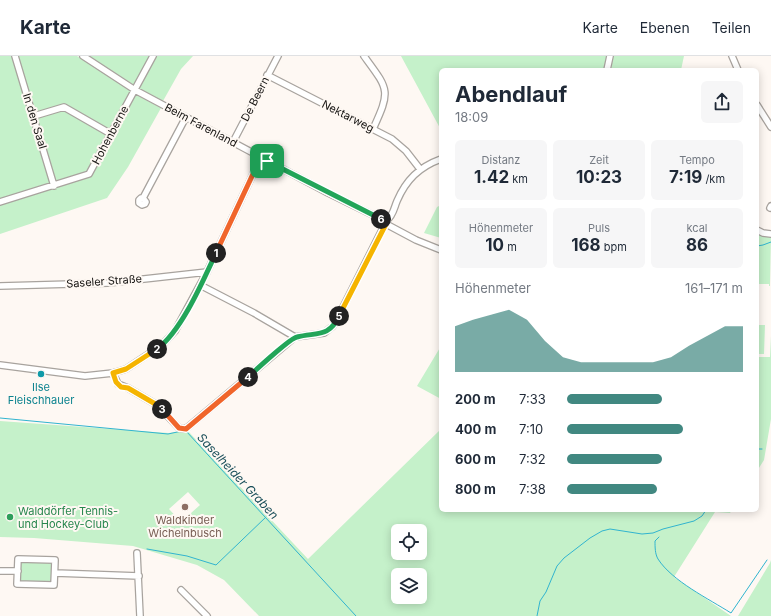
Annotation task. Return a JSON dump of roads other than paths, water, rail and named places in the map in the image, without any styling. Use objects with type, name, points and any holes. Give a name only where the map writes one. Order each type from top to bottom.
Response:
[{"type":"street","name":"In den Saal","points":[[15,56],[54,186]]},
{"type":"street","name":"Beim Farenland","points":[[83,56],[135,90],[327,192],[387,222],[416,240],[439,249]]},
{"type":"street","name":"Hohenberne","points":[[0,202],[89,174],[153,56]]},
{"type":"street","name":"De Beern","points":[[232,142],[278,56]]},
{"type":"street","points":[[364,56],[382,80],[385,88],[384,106],[373,129]]},
{"type":"street","points":[[607,68],[610,56]]},
{"type":"street","points":[[732,56],[737,68]]},
{"type":"street","name":"Nektarweg","points":[[267,75],[392,139],[406,151],[420,169]]},
{"type":"street","points":[[34,116],[64,108],[111,134]]},
{"type":"street","points":[[759,108],[771,127]]},
{"type":"street","points":[[144,198],[186,117]]},
{"type":"street","points":[[0,365],[85,376],[113,373],[126,369],[162,345],[178,326],[207,272],[261,157]]},
{"type":"street","points":[[113,373],[118,384],[128,388],[157,405],[179,428],[184,429],[188,427],[295,337],[324,333],[333,326],[387,222],[392,216],[399,197],[406,184],[420,169],[439,160]]},
{"type":"street","points":[[759,231],[771,234]]},
{"type":"street","name":"Saseler Straße","points":[[0,286],[108,282],[207,272]]},
{"type":"street","points":[[200,285],[254,313],[295,337]]},
{"type":"street","points":[[137,552],[140,616]]},
{"type":"street","points":[[18,559],[55,560],[54,585],[17,584],[18,571],[18,559]]},
{"type":"street","points":[[0,571],[18,571]]},
{"type":"street","points":[[55,573],[139,576]]},
{"type":"street","points":[[181,590],[208,616]]},
{"type":"waterway","points":[[759,246],[771,242]]},
{"type":"waterway","name":"Saselheider Graben","points":[[0,418],[168,434],[182,431]]},
{"type":"waterway","name":"Saselheider Graben","points":[[186,431],[356,616]]},
{"type":"waterway","points":[[537,616],[540,601],[546,592],[557,566],[564,558],[590,538],[602,531],[610,529],[642,534],[653,533],[694,521],[702,516],[705,512]]},
{"type":"waterway","points":[[147,549],[187,556],[216,565],[266,517]]},
{"type":"waterway","points":[[659,537],[655,541],[656,553],[658,559],[664,567],[681,582],[731,613],[767,560]]},
{"type":"place","name":"Ilse Fleischhauer","points":[[41,374]]},
{"type":"place","name":"Waldkinder Wichelnbusch","points":[[185,507]]},
{"type":"place","name":"Walddörfer Tennis- und Hockey-Club","points":[[10,517]]}]
